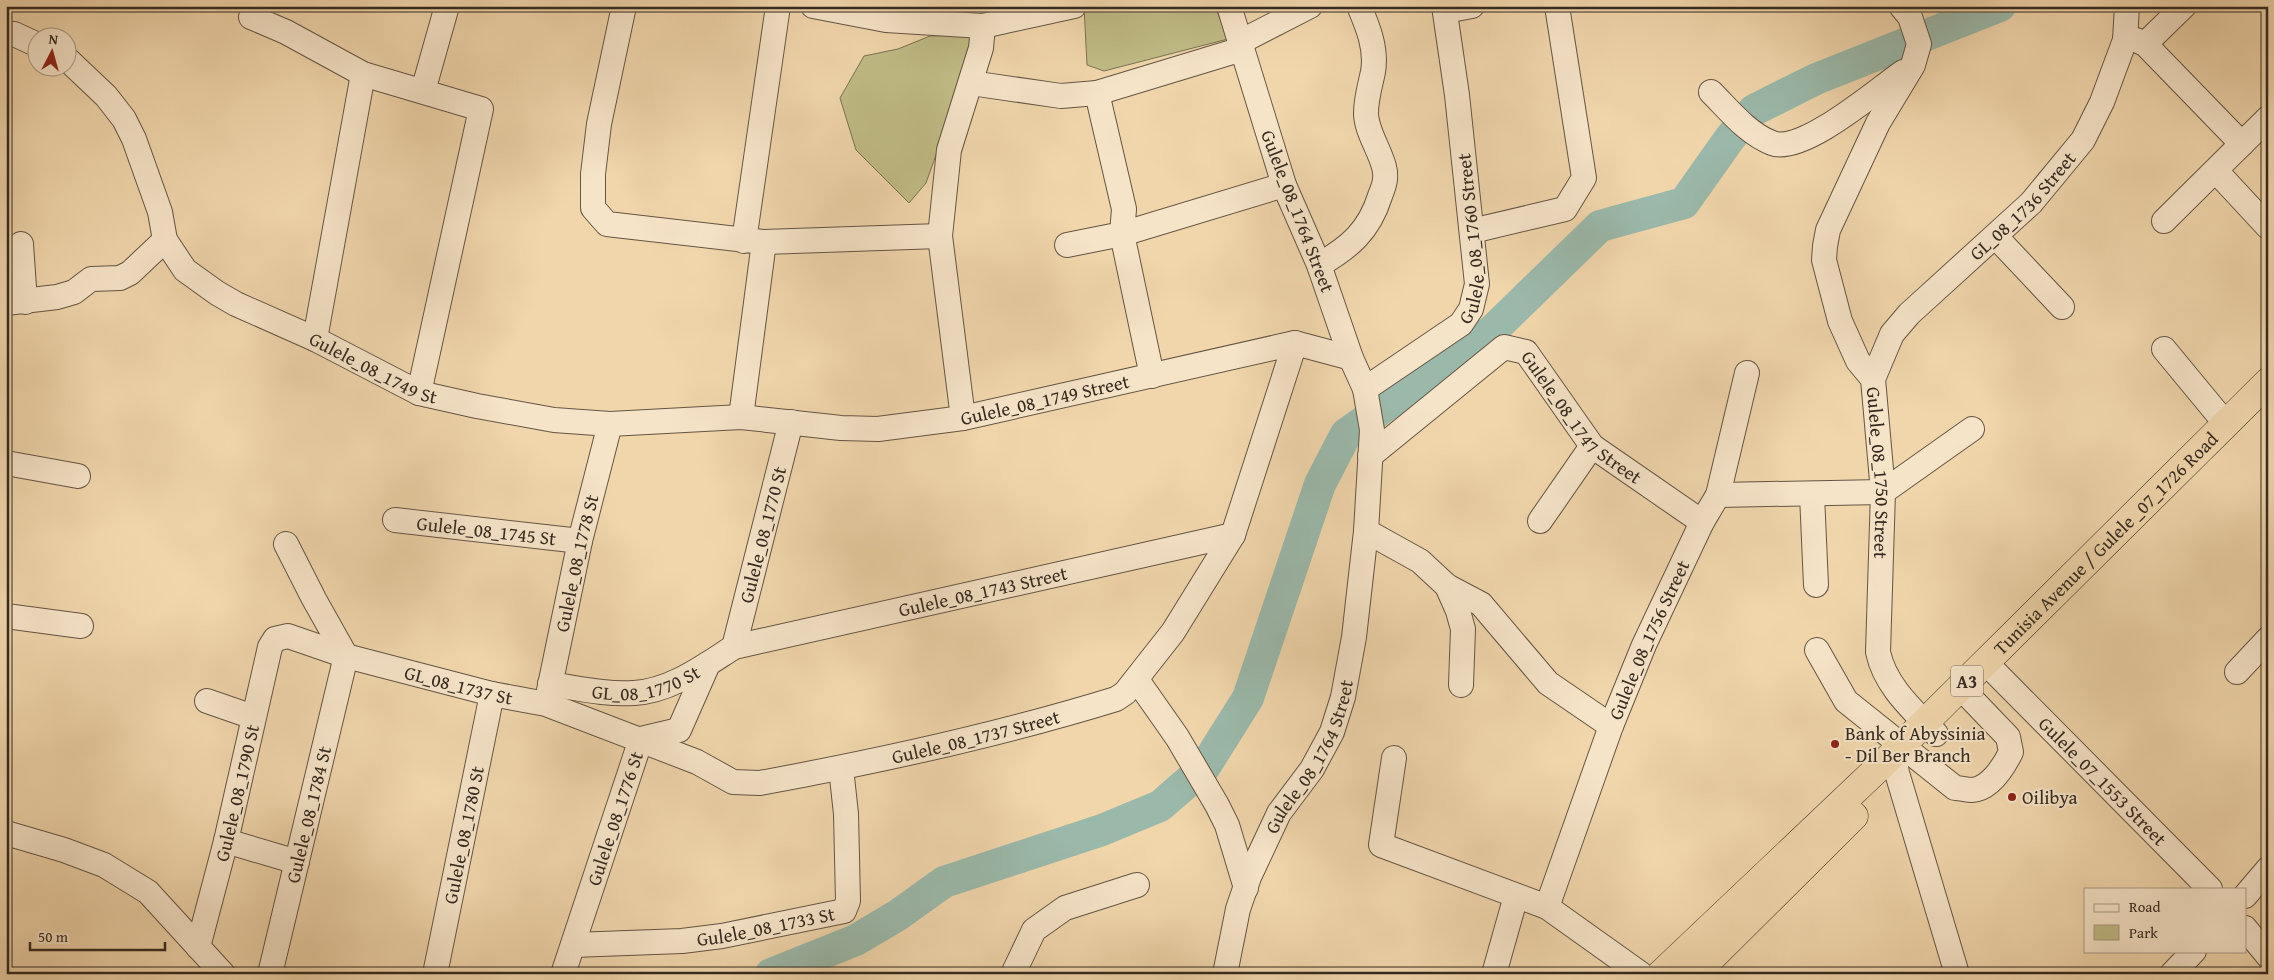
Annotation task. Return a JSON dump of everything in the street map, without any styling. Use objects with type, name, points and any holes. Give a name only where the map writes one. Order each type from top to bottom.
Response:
[{"type":"highway","name":"Tunisia Avenue / Gulele _07_1726 Road","points":[[1695,974],[1930,728],[1991,668],[2268,382]]},
{"type":"highway","name":"Tunisia Avenue / Gulele _07_1726 Road","points":[[1991,668],[2268,406]]},
{"type":"highway","name":"Tunisia Avenue / Gulele _07_1726 Road","points":[[1661,974],[1902,757]]},
{"type":"street","points":[[423,91],[447,6]]},
{"type":"street","points":[[624,6],[599,124],[593,174],[593,208],[607,224],[754,242],[940,236]]},
{"type":"street","points":[[741,417],[754,242],[778,6]]},
{"type":"street","points":[[814,6],[886,20],[983,26],[1074,6]]},
{"type":"street","name":"Gulele_08_1764 Street","points":[[1224,974],[1238,909],[1246,888],[1279,813],[1312,769],[1332,732],[1343,697],[1350,668],[1366,531],[1372,430],[1365,389],[1351,358],[1319,265],[1284,185],[1229,6]]},
{"type":"street","points":[[971,83],[1061,96],[1097,93],[1241,45],[1310,6]]},
{"type":"street","points":[[1319,265],[1342,251],[1364,229],[1375,214],[1386,179],[1384,167],[1366,116],[1374,49],[1368,27],[1359,6]]},
{"type":"street","points":[[1445,8],[1472,6]]},
{"type":"street","points":[[1472,232],[1565,209],[1584,178],[1557,6]]},
{"type":"street","name":"Gulele_08_1750 Street","points":[[1901,6],[1910,17],[1919,44],[1912,65],[1878,123],[1828,230],[1824,260],[1840,321],[1858,361],[1873,379],[1883,492],[1878,652],[1882,669],[1898,693],[1930,728]]},
{"type":"street","name":"GL_08_1736 Street","points":[[1873,379],[1892,334],[1908,314],[2031,204],[2083,140],[2135,42],[2127,6]]},
{"type":"street","points":[[2184,6],[2135,42],[2242,144]]},
{"type":"street","name":"Gulele_08_1760 Street","points":[[1365,389],[1461,324],[1471,309],[1477,284],[1457,95],[1445,8]]},
{"type":"street","points":[[251,17],[294,36],[363,74],[481,109],[419,393]]},
{"type":"street","points":[[963,418],[940,236],[950,150],[981,48],[983,26]]},
{"type":"street","points":[[14,34],[28,40]]},
{"type":"street","points":[[1711,92],[1756,135],[1774,144],[1793,144],[1818,134],[1912,65]]},
{"type":"street","points":[[21,244],[15,302],[66,295],[74,292],[91,278],[120,278],[130,273],[165,240],[160,212],[134,139],[124,119],[106,96],[78,69]]},
{"type":"street","points":[[315,339],[363,74]]},
{"type":"street","points":[[1097,93],[1124,209],[1122,234],[1152,376]]},
{"type":"street","points":[[2164,221],[2268,118]]},
{"type":"street","points":[[2216,171],[2268,227]]},
{"type":"street","points":[[1067,245],[1122,234],[1284,185]]},
{"type":"street","points":[[1996,236],[2062,307]]},
{"type":"street","name":"Gulele_08_1749 St","points":[[165,240],[185,270],[200,283],[236,304],[315,339],[419,393],[554,420],[610,424],[741,417],[791,422]]},
{"type":"street","points":[[1296,343],[1351,358]]},
{"type":"street","name":"Gulele_08_1749 Street","points":[[791,422],[841,428],[878,429],[963,418],[1296,343]]},
{"type":"street","name":"Gulele_08_1737 Street","points":[[642,739],[697,762],[733,782],[760,783],[841,768],[1040,723],[1116,699],[1125,693],[1137,680],[1173,632],[1233,535],[1296,343]]},
{"type":"street","name":"Gulele_08_1747 Street","points":[[1370,456],[1504,347],[1526,352],[1592,446],[1702,522]]},
{"type":"street","points":[[2164,349],[2226,424]]},
{"type":"street","name":"Gulele_08_1756 Street","points":[[1547,907],[1611,726],[1644,645],[1702,522],[1718,495],[1748,373]]},
{"type":"street","name":"Gulele_08_1770 St","points":[[734,648],[791,422]]},
{"type":"street","name":"Gulele_08_1778 St","points":[[548,694],[580,541],[610,424]]},
{"type":"street","points":[[1718,495],[1812,495],[1883,492],[1972,429]]},
{"type":"street","points":[[1540,521],[1592,446]]},
{"type":"street","points":[[6,463],[78,476]]},
{"type":"street","points":[[1812,495],[1816,585]]},
{"type":"street","name":"Gulele_08_1745 St","points":[[395,520],[580,541]]},
{"type":"street","points":[[1366,531],[1420,561],[1448,586],[1481,604],[1548,683],[1611,726]]},
{"type":"street","name":"Gulele_08_1743 Street","points":[[734,648],[1233,535]]},
{"type":"street","points":[[286,544],[346,656]]},
{"type":"street","points":[[1448,586],[1463,629],[1461,685]]},
{"type":"street","points":[[6,616],[81,626]]},
{"type":"street","name":"GL_08_1737 St","points":[[275,639],[288,636],[346,656],[492,694],[548,694],[642,739]]},
{"type":"street","name":"Gulele_08_1790 St","points":[[198,947],[226,841],[270,647],[275,639]]},
{"type":"street","points":[[2236,672],[2268,639]]},
{"type":"street","name":"GL_08_1770 St","points":[[548,694],[634,693],[665,686],[688,676],[734,648]]},
{"type":"street","points":[[1817,650],[1846,701],[1902,757],[1956,788],[1974,790],[1988,782],[2003,768],[2011,752],[2008,737],[1966,693]]},
{"type":"street","name":"Gulele_08_1784 St","points":[[270,974],[346,656]]},
{"type":"street","name":"Gulele_08_1776 St","points":[[563,974],[642,739],[679,730],[708,664]]},
{"type":"street","name":"Gulele_07_1553 Street","points":[[1991,668],[2209,888]]},
{"type":"street","points":[[1137,680],[1177,737],[1217,804],[1227,825],[1246,888]]},
{"type":"street","name":"Gulele_08_1780 St","points":[[435,974],[492,694]]},
{"type":"street","points":[[207,701],[253,717]]},
{"type":"street","points":[[1902,757],[1957,974]]},
{"type":"street","points":[[1394,758],[1381,845],[1547,907],[1641,974]]},
{"type":"street","name":"Gulele_08_1733 St","points":[[573,945],[690,940],[722,936],[844,911],[848,901],[846,814],[841,768]]},
{"type":"street","points":[[6,833],[64,850],[104,865],[148,892],[223,974]]},
{"type":"street","points":[[226,841],[297,862]]},
{"type":"street","points":[[2246,895],[2268,869]]},
{"type":"street","points":[[1013,974],[1034,930],[1065,908],[1137,885]]},
{"type":"street","points":[[1494,974],[1516,896]]},
{"type":"street","points":[[2246,929],[2268,956]]},
{"type":"street","points":[[2172,974],[2193,952]]},
{"type":"green space","points":[[1084,6],[1215,6],[1228,39],[1104,71],[1087,65]]},
{"type":"green space","points":[[972,35],[977,40],[926,183],[909,203],[856,150],[840,98],[864,56],[898,49],[930,36]]},
{"type":"waterway","points":[[771,974],[856,940],[898,915],[944,882],[1102,830],[1160,806],[1204,768],[1248,698],[1320,484],[1346,434],[1493,330],[1600,226],[1684,203],[1730,138],[1754,110],[1816,79],[2000,6]]},
{"type":"place","name":"Bank of Abyssinia - Dil Ber Branch","points":[[1835,744]]},
{"type":"place","name":"Oilibya","points":[[2012,797]]}]
